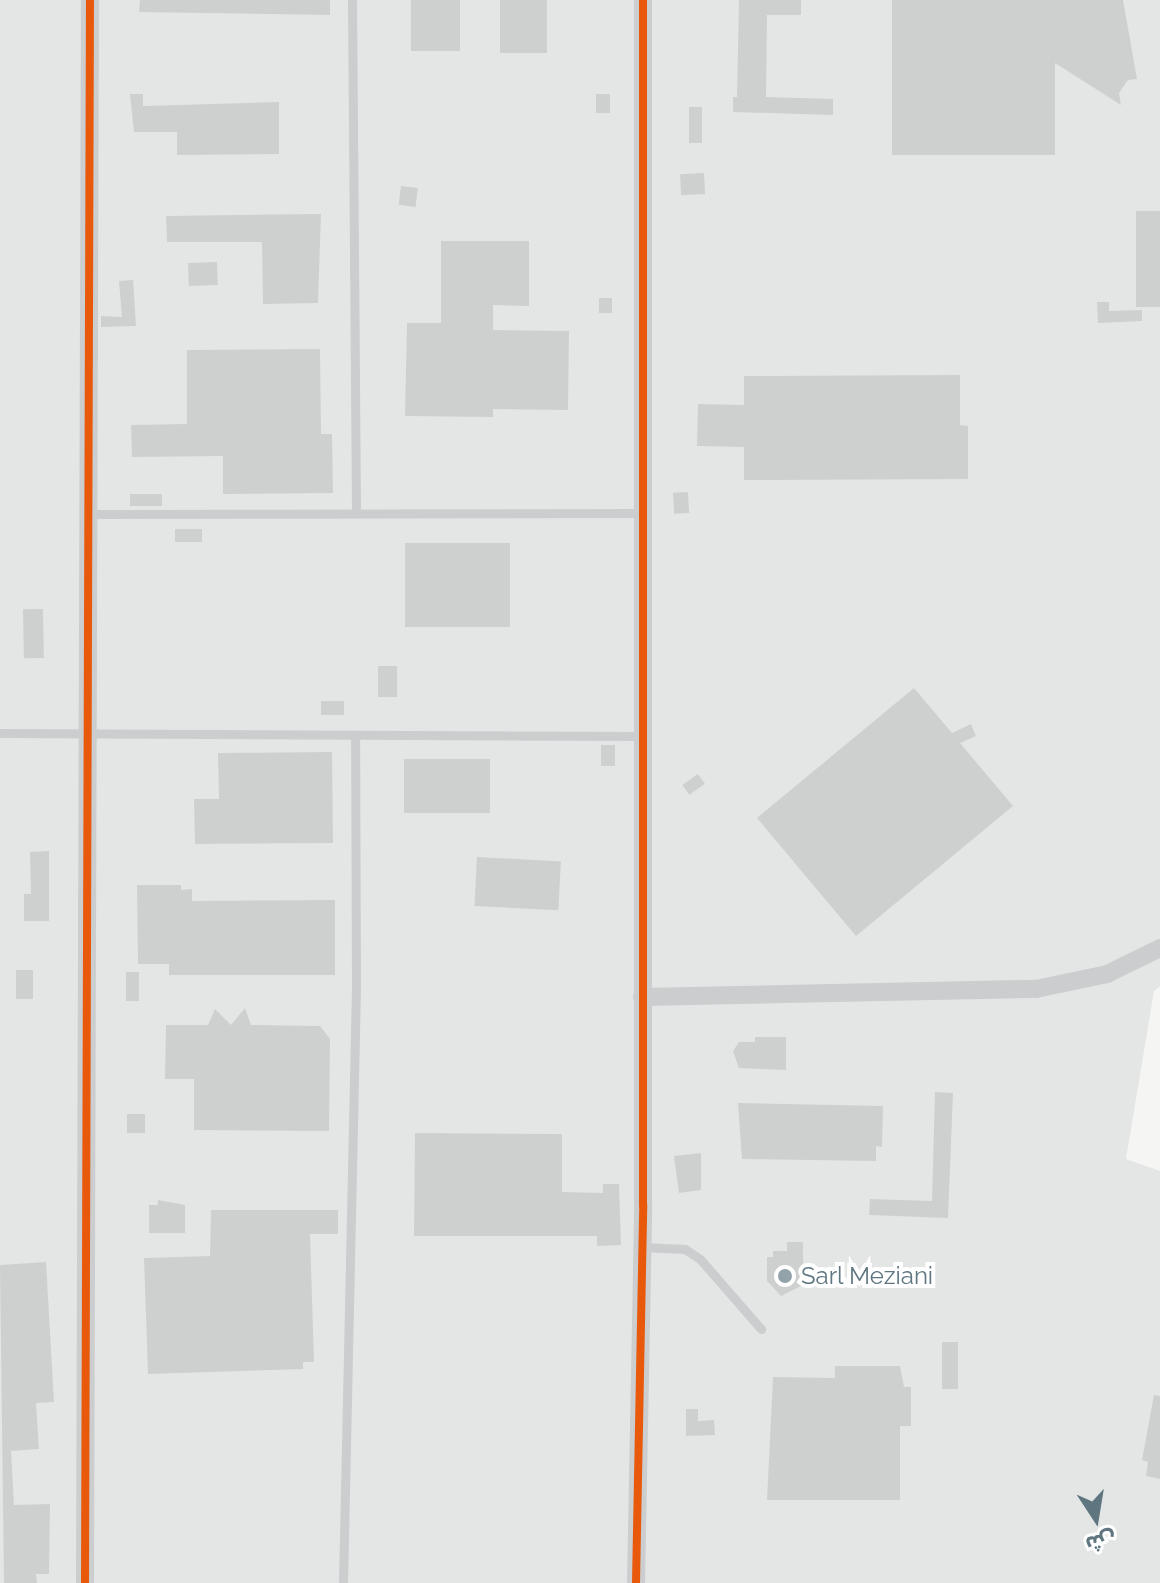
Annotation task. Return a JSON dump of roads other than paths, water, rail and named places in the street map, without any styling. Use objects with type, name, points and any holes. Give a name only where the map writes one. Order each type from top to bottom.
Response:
[{"type":"street","points":[[85,1583],[85,733],[90,0]]},
{"type":"street","points":[[636,1583],[642,1247],[643,0]]},
{"type":"street","points":[[642,997],[1036,989],[1107,974],[1160,948]]},
{"type":"lane","points":[[352,0],[356,513]]},
{"type":"lane","points":[[86,514],[641,513]]},
{"type":"lane","points":[[0,733],[642,736]]},
{"type":"lane","points":[[343,1583],[355,1037],[355,735]]},
{"type":"lane","points":[[642,1247],[685,1249],[700,1259],[761,1329]]},
{"type":"place","name":"Sarl Meziani","points":[[785,1276]]}]
